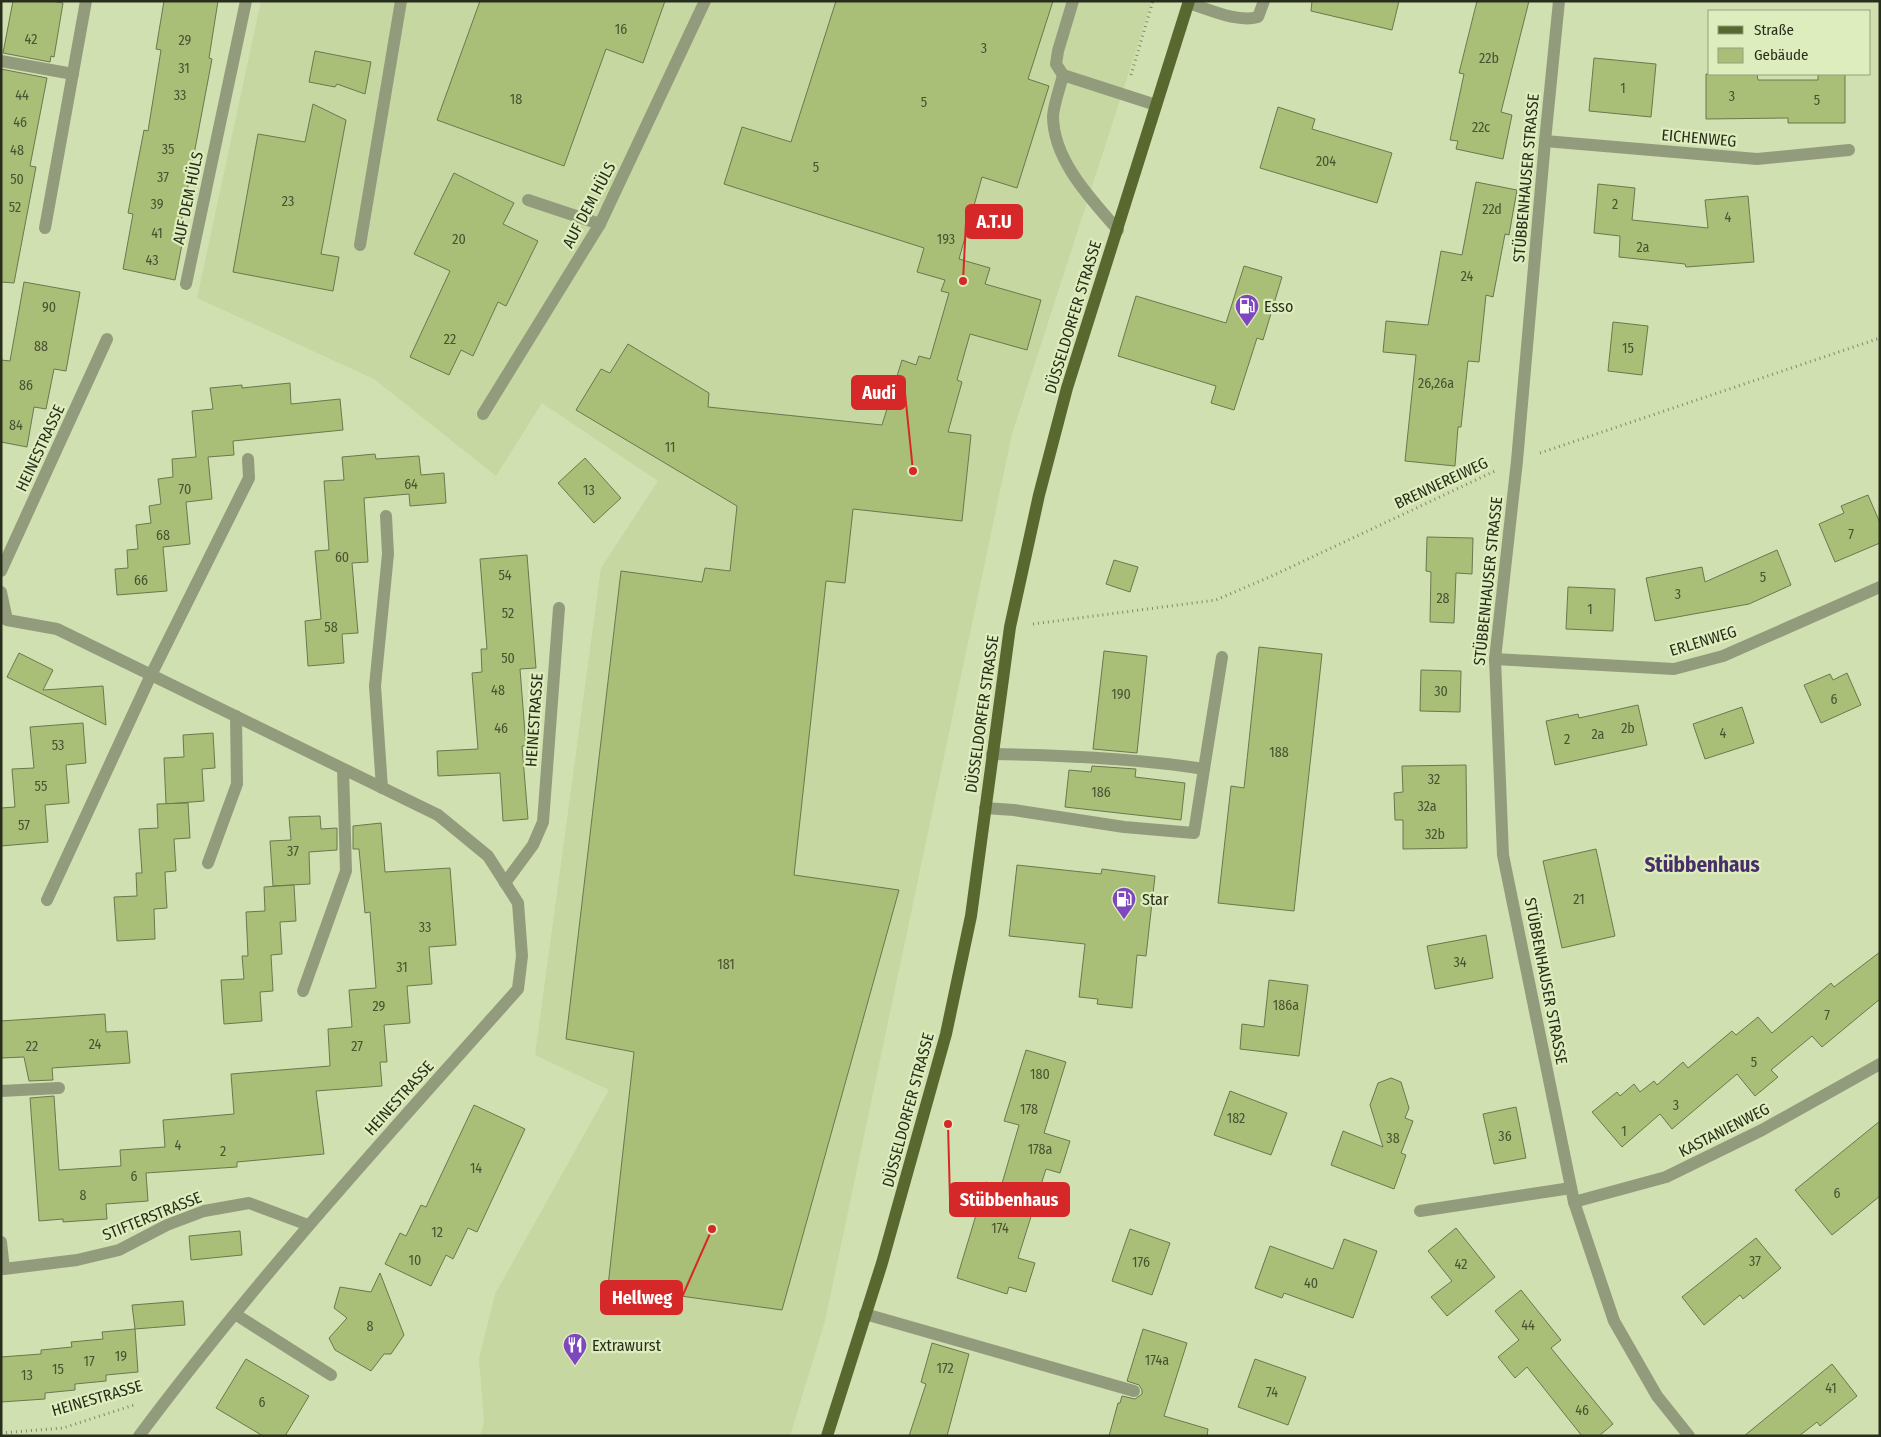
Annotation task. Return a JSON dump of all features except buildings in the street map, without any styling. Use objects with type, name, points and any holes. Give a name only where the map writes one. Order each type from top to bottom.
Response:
[{"type":"main road","name":"DÜSSELDORFER STRASSE","points":[[827,1436],[882,1263],[946,1034],[971,916],[1010,627],[1039,495],[1068,388],[1189,2]]},
{"type":"street","points":[[45,228],[86,1]]},
{"type":"street","name":"AUF DEM HÜLS","points":[[186,284],[246,1]]},
{"type":"street","points":[[360,246],[401,1]]},
{"type":"street","name":"AUF DEM HÜLS","points":[[483,414],[600,224],[705,1]]},
{"type":"street","points":[[1073,1],[1056,64],[1063,75],[1156,105]]},
{"type":"street","points":[[1189,2],[1231,16],[1251,19],[1258,17],[1264,1]]},
{"type":"street","name":"STÜBBENHAUSER STRASSE","points":[[1559,1],[1517,461],[1495,659],[1503,855],[1574,1202],[1614,1320],[1657,1396],[1689,1436]]},
{"type":"street","points":[[1,61],[73,74]]},
{"type":"street","points":[[1063,75],[1053,115],[1058,146],[1082,189],[1118,230]]},
{"type":"street","name":"EICHENWEG","points":[[1545,141],[1757,160],[1850,150]]},
{"type":"street","points":[[528,200],[600,224]]},
{"type":"street","name":"HEINESTRASSE","points":[[1,571],[107,339]]},
{"type":"street","points":[[47,900],[151,675],[249,478],[248,459]]},
{"type":"street","points":[[382,788],[375,686],[388,554],[386,516]]},
{"type":"street","name":"ERLENWEG","points":[[1495,659],[1674,669],[1723,656],[1880,587]]},
{"type":"street","name":"HEINESTRASSE","points":[[1,592],[7,620],[57,629],[438,815],[488,856],[518,903],[522,956],[518,989],[308,1225],[171,1393],[139,1436]]},
{"type":"street","name":"HEINESTRASSE","points":[[505,883],[533,845],[543,822],[558,608]]},
{"type":"street","points":[[985,808],[1014,810],[1124,827],[1194,833],[1222,657]]},
{"type":"street","points":[[208,862],[238,784],[236,716]]},
{"type":"street","points":[[992,754],[1064,755],[1153,761],[1204,768]]},
{"type":"street","points":[[303,991],[346,871],[343,769]]},
{"type":"street","name":"KASTANIENWEG","points":[[1574,1202],[1666,1177],[1762,1130],[1880,1064]]},
{"type":"street","points":[[1,1091],[59,1088]]},
{"type":"street","points":[[1420,1211],[1571,1188]]},
{"type":"street","name":"STIFTERSTRASSE","points":[[1,1242],[3,1270],[77,1260],[119,1250],[167,1225],[204,1211],[249,1202],[308,1225]]},
{"type":"street","points":[[235,1314],[332,1375]]},
{"type":"street","points":[[865,1314],[1134,1391]]},
{"type":"path","points":[[1125,95],[1153,1]]},
{"type":"path","name":"BRENNEREIWEG","points":[[1010,627],[1216,600],[1274,575],[1517,461],[1880,338]]},
{"type":"path","name":"HEINESTRASSE","points":[[1,1433],[63,1428],[135,1405]]},
{"type":"shaded area","points":[[261,1],[1152,1],[1012,434],[825,1321],[790,1436],[480,1436],[484,1423],[479,1359],[495,1294],[609,1090],[535,1055],[601,568],[658,481],[542,403],[496,476],[374,379],[197,298]]},
{"type":"place","name":"A.T.U","points":[[963,281]]},
{"type":"place","name":"Esso","points":[[1247,327]]},
{"type":"place","name":"Audi","points":[[913,471]]},
{"type":"place","name":"Star","points":[[1124,920]]},
{"type":"place","name":"Stübbenhaus","points":[[948,1124]]},
{"type":"place","name":"Hellweg","points":[[712,1229]]},
{"type":"place","name":"Extrawurst","points":[[575,1366]]},
{"type":"district","name":"Stübbenhaus","points":[[1702,865]]}]
